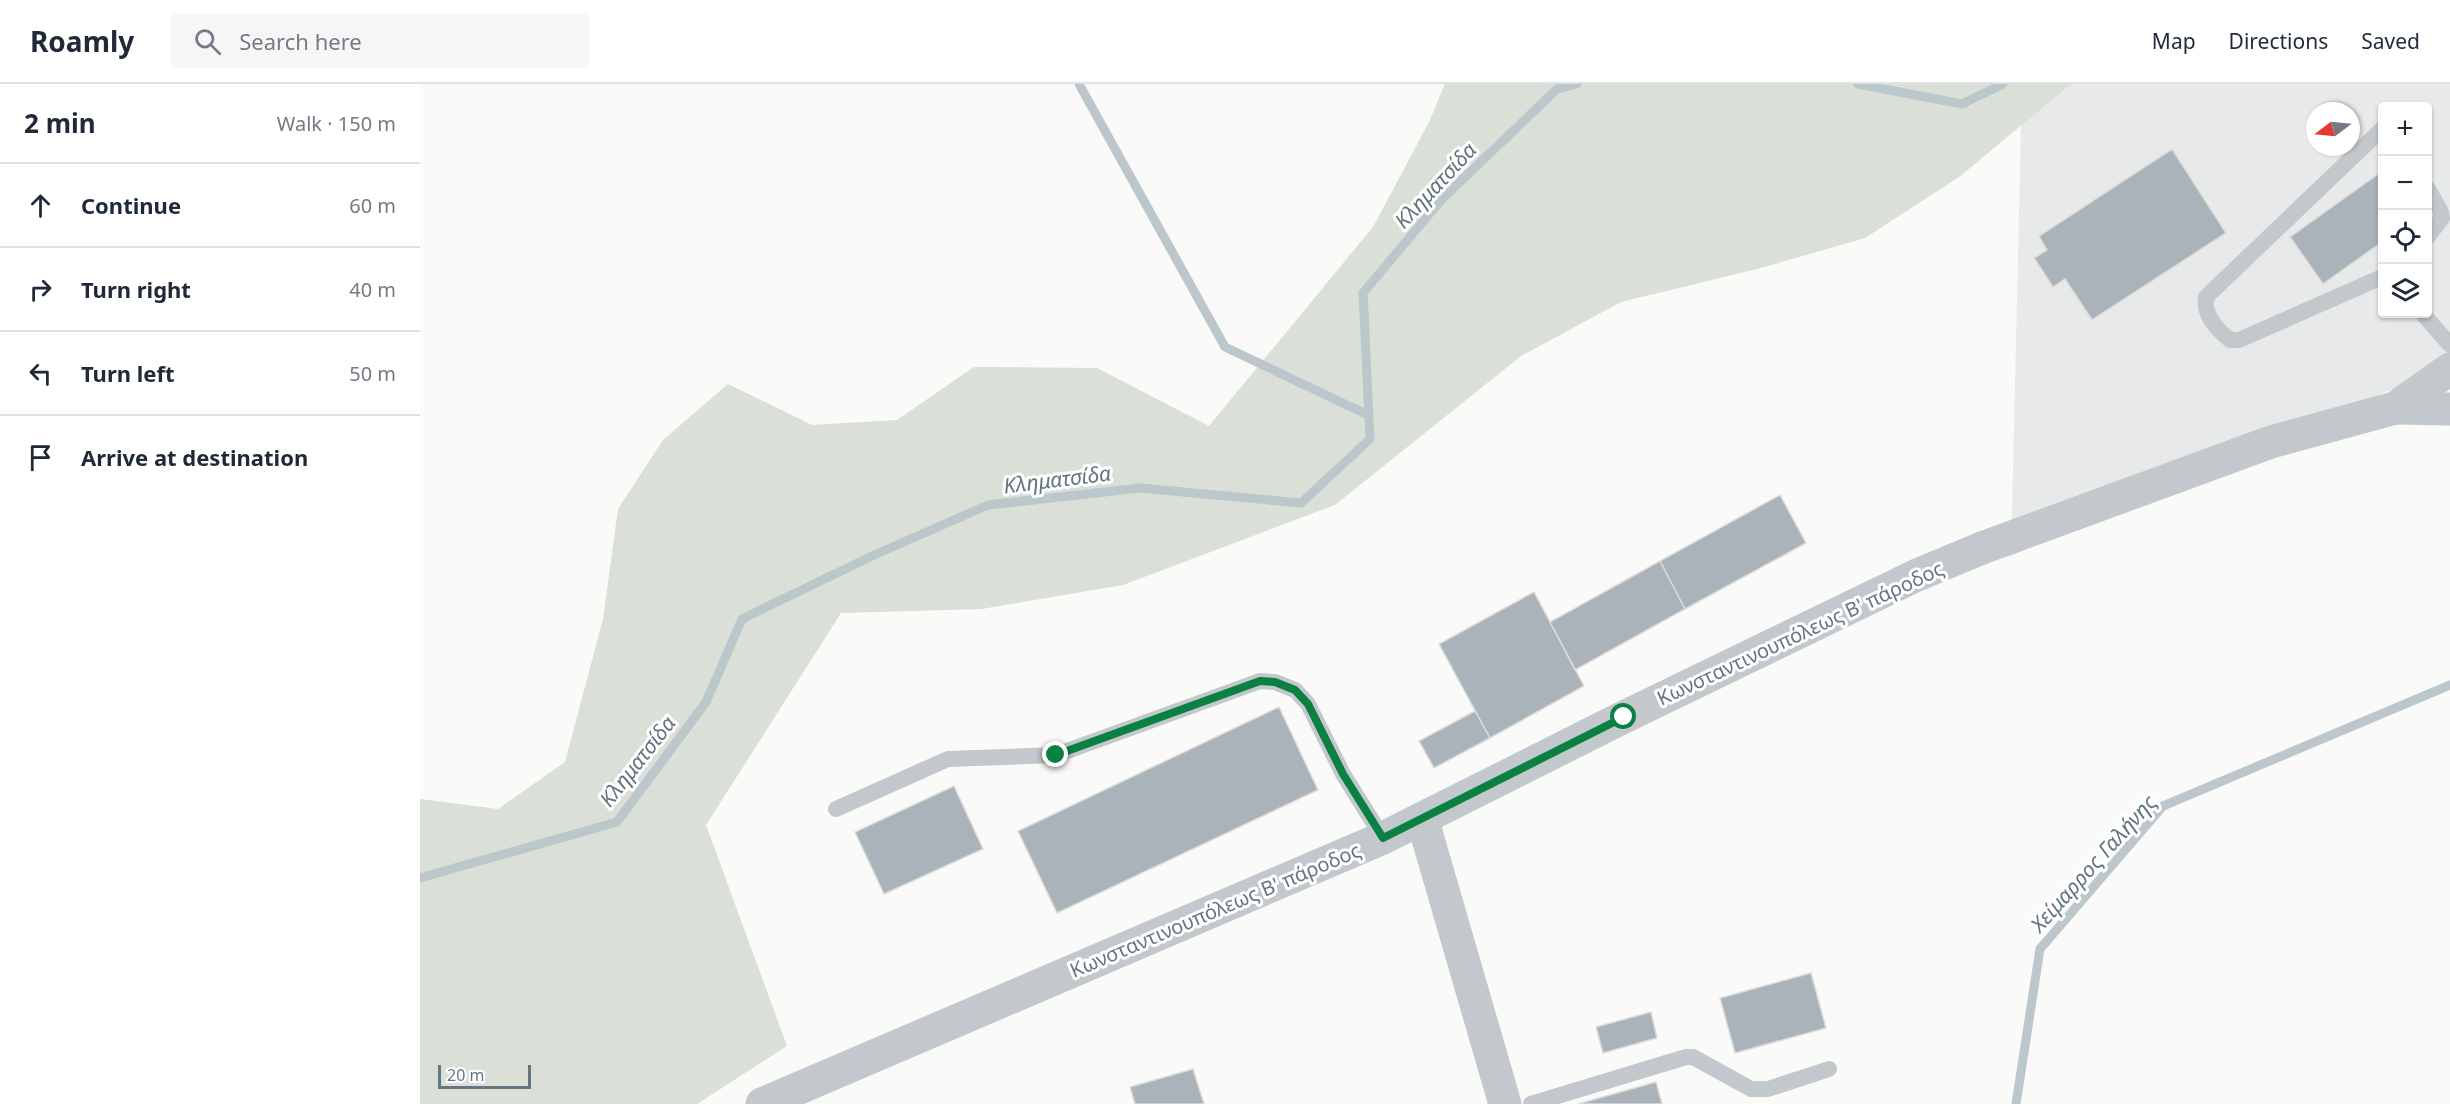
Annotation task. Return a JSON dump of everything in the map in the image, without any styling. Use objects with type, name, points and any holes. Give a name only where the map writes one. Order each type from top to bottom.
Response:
[{"type":"street","points":[[2396,408],[2450,369]]},
{"type":"street","points":[[2396,408],[2450,409]]},
{"type":"street","name":"Κωνσταντινουπόλεως Β' πάροδος","points":[[762,1104],[1383,838],[1824,618],[1917,575],[1982,548],[2271,442],[2396,408]]},
{"type":"street","points":[[1422,818],[1505,1104]]},
{"type":"lane","points":[[2378,133],[2206,297],[2205,305],[2207,314],[2223,335],[2230,340],[2239,340],[2378,280]]},
{"type":"lane","points":[[2432,197],[2442,218],[2440,224],[2432,231]]},
{"type":"lane","points":[[2426,318],[2450,345]]},
{"type":"lane","points":[[836,809],[948,759],[1056,755],[1260,681],[1295,690],[1308,704],[1343,774],[1383,838]]},
{"type":"lane","points":[[1531,1104],[1686,1056],[1693,1057],[1751,1089],[1768,1089],[1829,1069]]},
{"type":"shaded area","points":[[1445,84],[2071,84],[1959,177],[1865,238],[1761,268],[1621,302],[1521,356],[1335,505],[1123,585],[982,609],[841,613],[706,825],[787,1046],[697,1104],[420,1104],[420,799],[498,809],[565,762],[603,619],[618,509],[663,440],[728,384],[812,425],[897,420],[974,367],[1097,368],[1209,426],[1373,227],[1429,122]]},
{"type":"shaded area","points":[[2022,84],[2450,84],[2450,364],[2011,556]]},
{"type":"building","points":[[2172,149],[2226,233],[2092,320],[2065,279],[2053,287],[2034,258],[2047,250],[2039,236]]},
{"type":"building","points":[[2378,174],[2378,245],[2323,284],[2290,237]]},
{"type":"building","points":[[1780,495],[1806,543],[1685,609],[1660,561]]},
{"type":"building","points":[[1660,561],[1685,609],[1575,670],[1550,622]]},
{"type":"building","points":[[1534,592],[1584,686],[1490,738],[1439,644]]},
{"type":"building","points":[[1279,707],[1318,790],[1057,913],[1018,831]]},
{"type":"building","points":[[1475,711],[1490,738],[1434,768],[1419,741]]},
{"type":"building","points":[[954,786],[983,849],[884,894],[855,832]]},
{"type":"building","points":[[1811,973],[1826,1028],[1735,1053],[1720,998]]},
{"type":"building","points":[[1651,1012],[1657,1038],[1603,1053],[1596,1027]]},
{"type":"building","points":[[1193,1069],[1204,1104],[1135,1104],[1130,1087]]},
{"type":"building","points":[[1656,1082],[1662,1104],[1578,1104]]},
{"type":"waterway","points":[[1079,84],[1225,347],[1368,415]]},
{"type":"waterway","name":"Κληματσίδα","points":[[420,878],[617,822],[706,702],[742,619],[872,556],[988,505],[1140,488],[1301,503],[1370,439],[1363,293],[1441,200],[1557,89],[1577,84]]},
{"type":"waterway","name":"Κληματσίδα","points":[[1858,84],[1962,104],[2003,84]]},
{"type":"waterway","name":"Χείμαρρος Γαλήνης","points":[[2016,1104],[2040,949],[2163,806],[2450,685]]},
{"type":"route","points":[[1056,755],[1260,681],[1275,682],[1295,690],[1308,704],[1343,774],[1383,838],[1624,717]]}]
